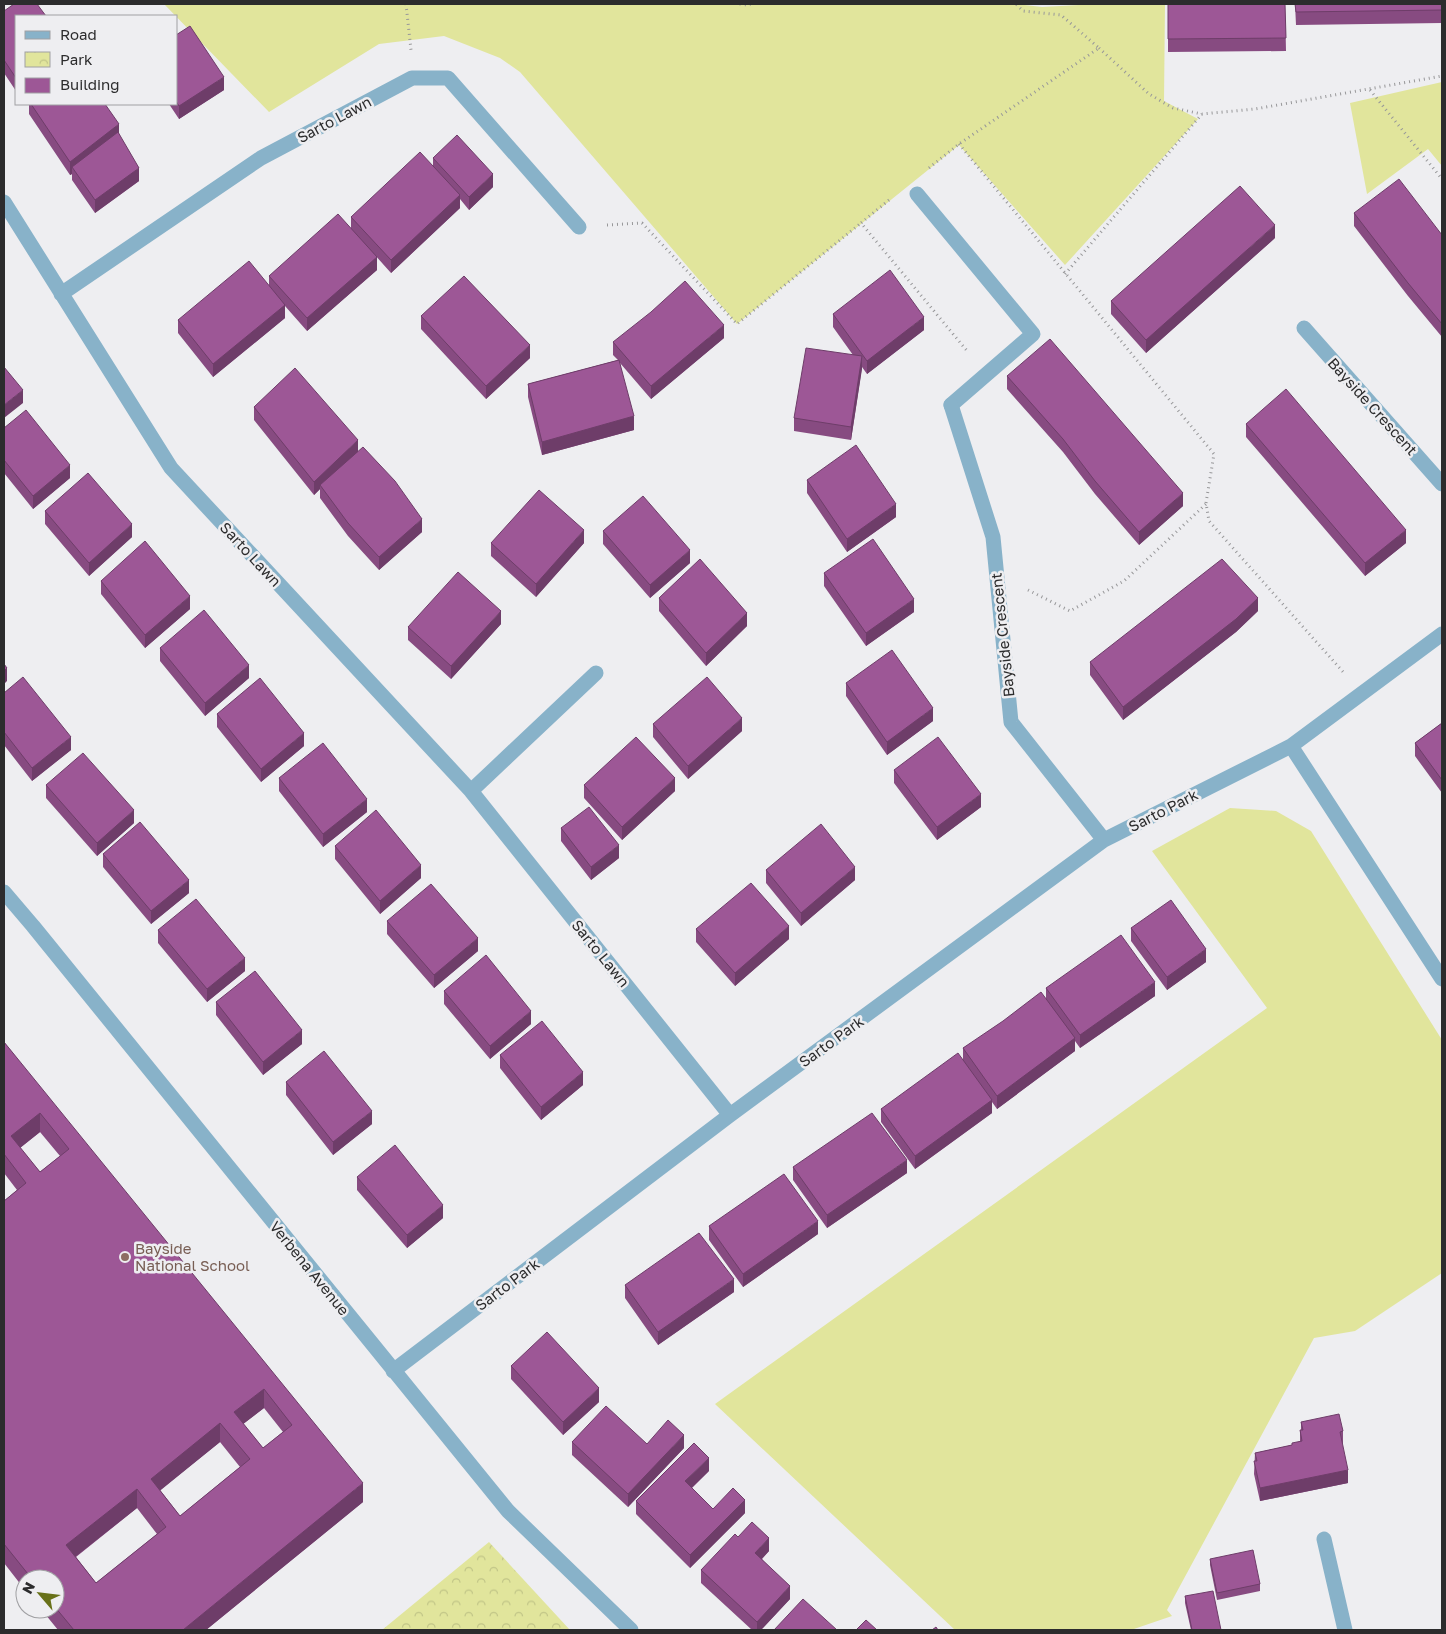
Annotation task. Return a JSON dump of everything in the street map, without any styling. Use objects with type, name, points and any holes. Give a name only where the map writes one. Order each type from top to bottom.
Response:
[{"type":"street","name":"Sarto Lawn","points":[[61,294],[261,158],[412,78],[448,78],[579,227]]},
{"type":"street","name":"Bayside Crescent","points":[[917,194],[1033,334],[951,405],[993,537],[1011,722],[1104,840]]},
{"type":"street","name":"Sarto Lawn","points":[[4,202],[171,468],[471,791],[730,1115]]},
{"type":"street","name":"Bayside Crescent","points":[[1304,328],[1442,484]]},
{"type":"street","name":"Sarto Park","points":[[393,1371],[730,1115],[1104,840],[1291,746],[1442,634]]},
{"type":"street","points":[[471,791],[596,672]]},
{"type":"street","points":[[1291,746],[1442,979]]},
{"type":"street","name":"Verbena Avenue","points":[[4,892],[508,1511],[631,1630]]},
{"type":"street","points":[[1324,1539],[1346,1630]]},
{"type":"path","points":[[406,4],[412,78]]},
{"type":"path","points":[[740,4],[753,4]]},
{"type":"path","points":[[1016,4],[1023,12],[1061,15],[1149,94],[1172,108],[1202,114],[1255,109],[1442,76]]},
{"type":"path","points":[[929,169],[959,144],[1099,48]]},
{"type":"path","points":[[1369,89],[1442,179]]},
{"type":"path","points":[[1065,274],[1202,114]]},
{"type":"path","points":[[959,144],[1214,454],[1206,504],[1209,521],[1362,693]]},
{"type":"path","points":[[579,227],[642,223],[737,324],[891,199]]},
{"type":"path","points":[[861,223],[972,357]]},
{"type":"path","points":[[996,574],[1070,611],[1124,582],[1206,504]]},
{"type":"green space","points":[[164,4],[1015,4],[1042,7],[1097,4],[1165,4],[1164,101],[1198,119],[1065,265],[959,145],[737,324],[520,72],[500,58],[444,36],[379,44],[269,112],[178,18],[178,15],[175,15]]},
{"type":"green space","points":[[1442,82],[1442,166],[1428,149],[1367,194],[1350,103]]},
{"type":"green space","points":[[1230,808],[1276,811],[1311,831],[1442,1040],[1442,1273],[1355,1331],[1314,1338],[1167,1610],[1172,1616],[1131,1630],[955,1630],[715,1404],[1267,1008],[1152,851]]},
{"type":"green space","points":[[489,1542],[570,1630],[382,1630]]},
{"type":"building","points":[[14,4],[37,4],[45,15],[15,15],[15,76],[4,60],[4,11]]},
{"type":"building","points":[[1168,4],[1285,4],[1286,38],[1168,39]]},
{"type":"building","points":[[1295,4],[1442,4],[1442,10],[1296,12]]},
{"type":"building","points":[[190,26],[224,77],[179,106],[178,104],[178,34]]},
{"type":"building","points":[[32,105],[106,105],[119,124],[70,162]]},
{"type":"building","points":[[118,132],[139,168],[95,200],[72,167]]},
{"type":"building","points":[[457,135],[493,174],[469,197],[433,158]]},
{"type":"building","points":[[420,152],[460,195],[391,260],[351,217]]},
{"type":"building","points":[[1399,179],[1442,235],[1442,324],[1354,213]]},
{"type":"building","points":[[1240,186],[1275,225],[1146,340],[1111,301]]},
{"type":"building","points":[[338,214],[377,257],[307,318],[269,276]]},
{"type":"building","points":[[249,261],[285,305],[213,364],[178,320]]},
{"type":"building","points":[[890,270],[924,317],[867,361],[833,314]]},
{"type":"building","points":[[464,276],[530,345],[486,386],[421,316]]},
{"type":"building","points":[[685,281],[724,325],[651,386],[613,342],[651,312]]},
{"type":"building","points":[[1050,339],[1183,493],[1139,532],[1095,481],[1063,439],[1007,376]]},
{"type":"building","points":[[806,348],[862,356],[851,427],[794,418]]},
{"type":"building","points":[[619,360],[634,416],[542,442],[528,384]]},
{"type":"building","points":[[4,367],[23,390],[4,405]]},
{"type":"building","points":[[295,368],[358,440],[314,482],[254,407]]},
{"type":"building","points":[[1286,389],[1406,530],[1365,563],[1246,424]]},
{"type":"building","points":[[26,410],[70,465],[33,496],[4,460],[4,428]]},
{"type":"building","points":[[856,445],[896,504],[847,539],[807,480]]},
{"type":"building","points":[[363,447],[395,481],[422,519],[379,557],[348,523],[320,485]]},
{"type":"building","points":[[88,473],[132,524],[89,563],[45,511]]},
{"type":"building","points":[[539,490],[584,530],[536,584],[491,543]]},
{"type":"building","points":[[643,496],[690,550],[650,585],[603,531]]},
{"type":"building","points":[[873,539],[914,599],[866,633],[824,573]]},
{"type":"building","points":[[145,541],[190,596],[145,635],[101,581]]},
{"type":"building","points":[[700,559],[747,613],[706,653],[659,598]]},
{"type":"building","points":[[1222,559],[1258,598],[1236,619],[1123,707],[1090,662]]},
{"type":"building","points":[[458,572],[501,611],[451,666],[408,627]]},
{"type":"building","points":[[204,610],[249,665],[205,703],[160,648]]},
{"type":"building","points":[[892,650],[933,708],[887,742],[846,683]]},
{"type":"building","points":[[23,677],[71,737],[32,768],[4,732],[4,693]]},
{"type":"building","points":[[707,677],[742,718],[688,766],[653,724]]},
{"type":"building","points":[[260,678],[304,733],[261,769],[217,714]]},
{"type":"building","points":[[1442,723],[1442,780],[1415,743]]},
{"type":"building","points":[[636,737],[675,778],[622,827],[584,785]]},
{"type":"building","points":[[938,737],[981,794],[937,827],[894,770]]},
{"type":"building","points":[[323,743],[367,799],[323,834],[279,778]]},
{"type":"building","points":[[83,753],[134,810],[97,843],[46,785]]},
{"type":"building","points":[[589,807],[619,845],[591,867],[561,828]]},
{"type":"building","points":[[376,810],[421,865],[380,901],[335,846]]},
{"type":"building","points":[[140,822],[189,880],[151,911],[103,854]]},
{"type":"building","points":[[821,824],[855,867],[801,913],[766,870]]},
{"type":"building","points":[[751,883],[789,926],[735,973],[696,929]]},
{"type":"building","points":[[431,884],[478,938],[434,975],[387,921]]},
{"type":"building","points":[[196,899],[245,958],[207,989],[158,930]]},
{"type":"building","points":[[1171,900],[1206,949],[1167,977],[1131,928]]},
{"type":"building","points":[[1121,935],[1155,982],[1080,1035],[1046,988]]},
{"type":"building","points":[[486,955],[531,1011],[490,1046],[444,991]]},
{"type":"building","points":[[255,971],[302,1030],[263,1062],[216,1002]]},
{"type":"building","points":[[1041,992],[1075,1038],[997,1096],[963,1048]]},
{"type":"building","points":[[542,1021],[583,1072],[541,1107],[500,1055]]},
{"type":"building","points":[[4,1042],[363,1483],[183,1630],[74,1630],[65,1619],[65,1569],[24,1569],[4,1544],[4,1201],[26,1183],[4,1154]],"holes":[[[40,1113],[69,1149],[40,1172],[11,1136]],[[264,1389],[292,1425],[263,1448],[234,1412]],[[220,1423],[250,1459],[180,1516],[151,1479]],[[137,1489],[166,1527],[96,1583],[66,1545]]]},
{"type":"building","points":[[324,1051],[372,1111],[333,1142],[286,1082]]},
{"type":"building","points":[[958,1053],[992,1100],[915,1156],[881,1109]]},
{"type":"building","points":[[872,1113],[907,1160],[827,1215],[793,1167]]},
{"type":"building","points":[[395,1145],[443,1205],[407,1235],[357,1177]]},
{"type":"building","points":[[784,1174],[818,1221],[743,1274],[709,1226]]},
{"type":"building","points":[[699,1233],[734,1279],[658,1332],[625,1285]]},
{"type":"building","points":[[547,1332],[599,1388],[563,1422],[511,1366]]},
{"type":"building","points":[[606,1406],[647,1444],[668,1420],[684,1435],[628,1494],[572,1442]]},
{"type":"building","points":[[1339,1414],[1343,1431],[1340,1432],[1348,1470],[1260,1488],[1254,1461],[1257,1461],[1255,1453],[1302,1441],[1300,1430],[1303,1430],[1301,1422]]},
{"type":"building","points":[[694,1443],[709,1458],[685,1481],[713,1509],[733,1488],[745,1500],[690,1555],[636,1501]]},
{"type":"building","points":[[752,1522],[769,1538],[755,1553],[790,1586],[757,1622],[701,1570],[735,1534],[738,1537]]},
{"type":"building","points":[[1253,1550],[1260,1584],[1217,1593],[1210,1559]]},
{"type":"building","points":[[1213,1591],[1221,1630],[1192,1630],[1185,1596]]},
{"type":"building","points":[[803,1599],[837,1630],[774,1630]]},
{"type":"building","points":[[866,1620],[877,1630],[856,1630]]},
{"type":"place","name":"Bayside National School","points":[[125,1257]]}]
